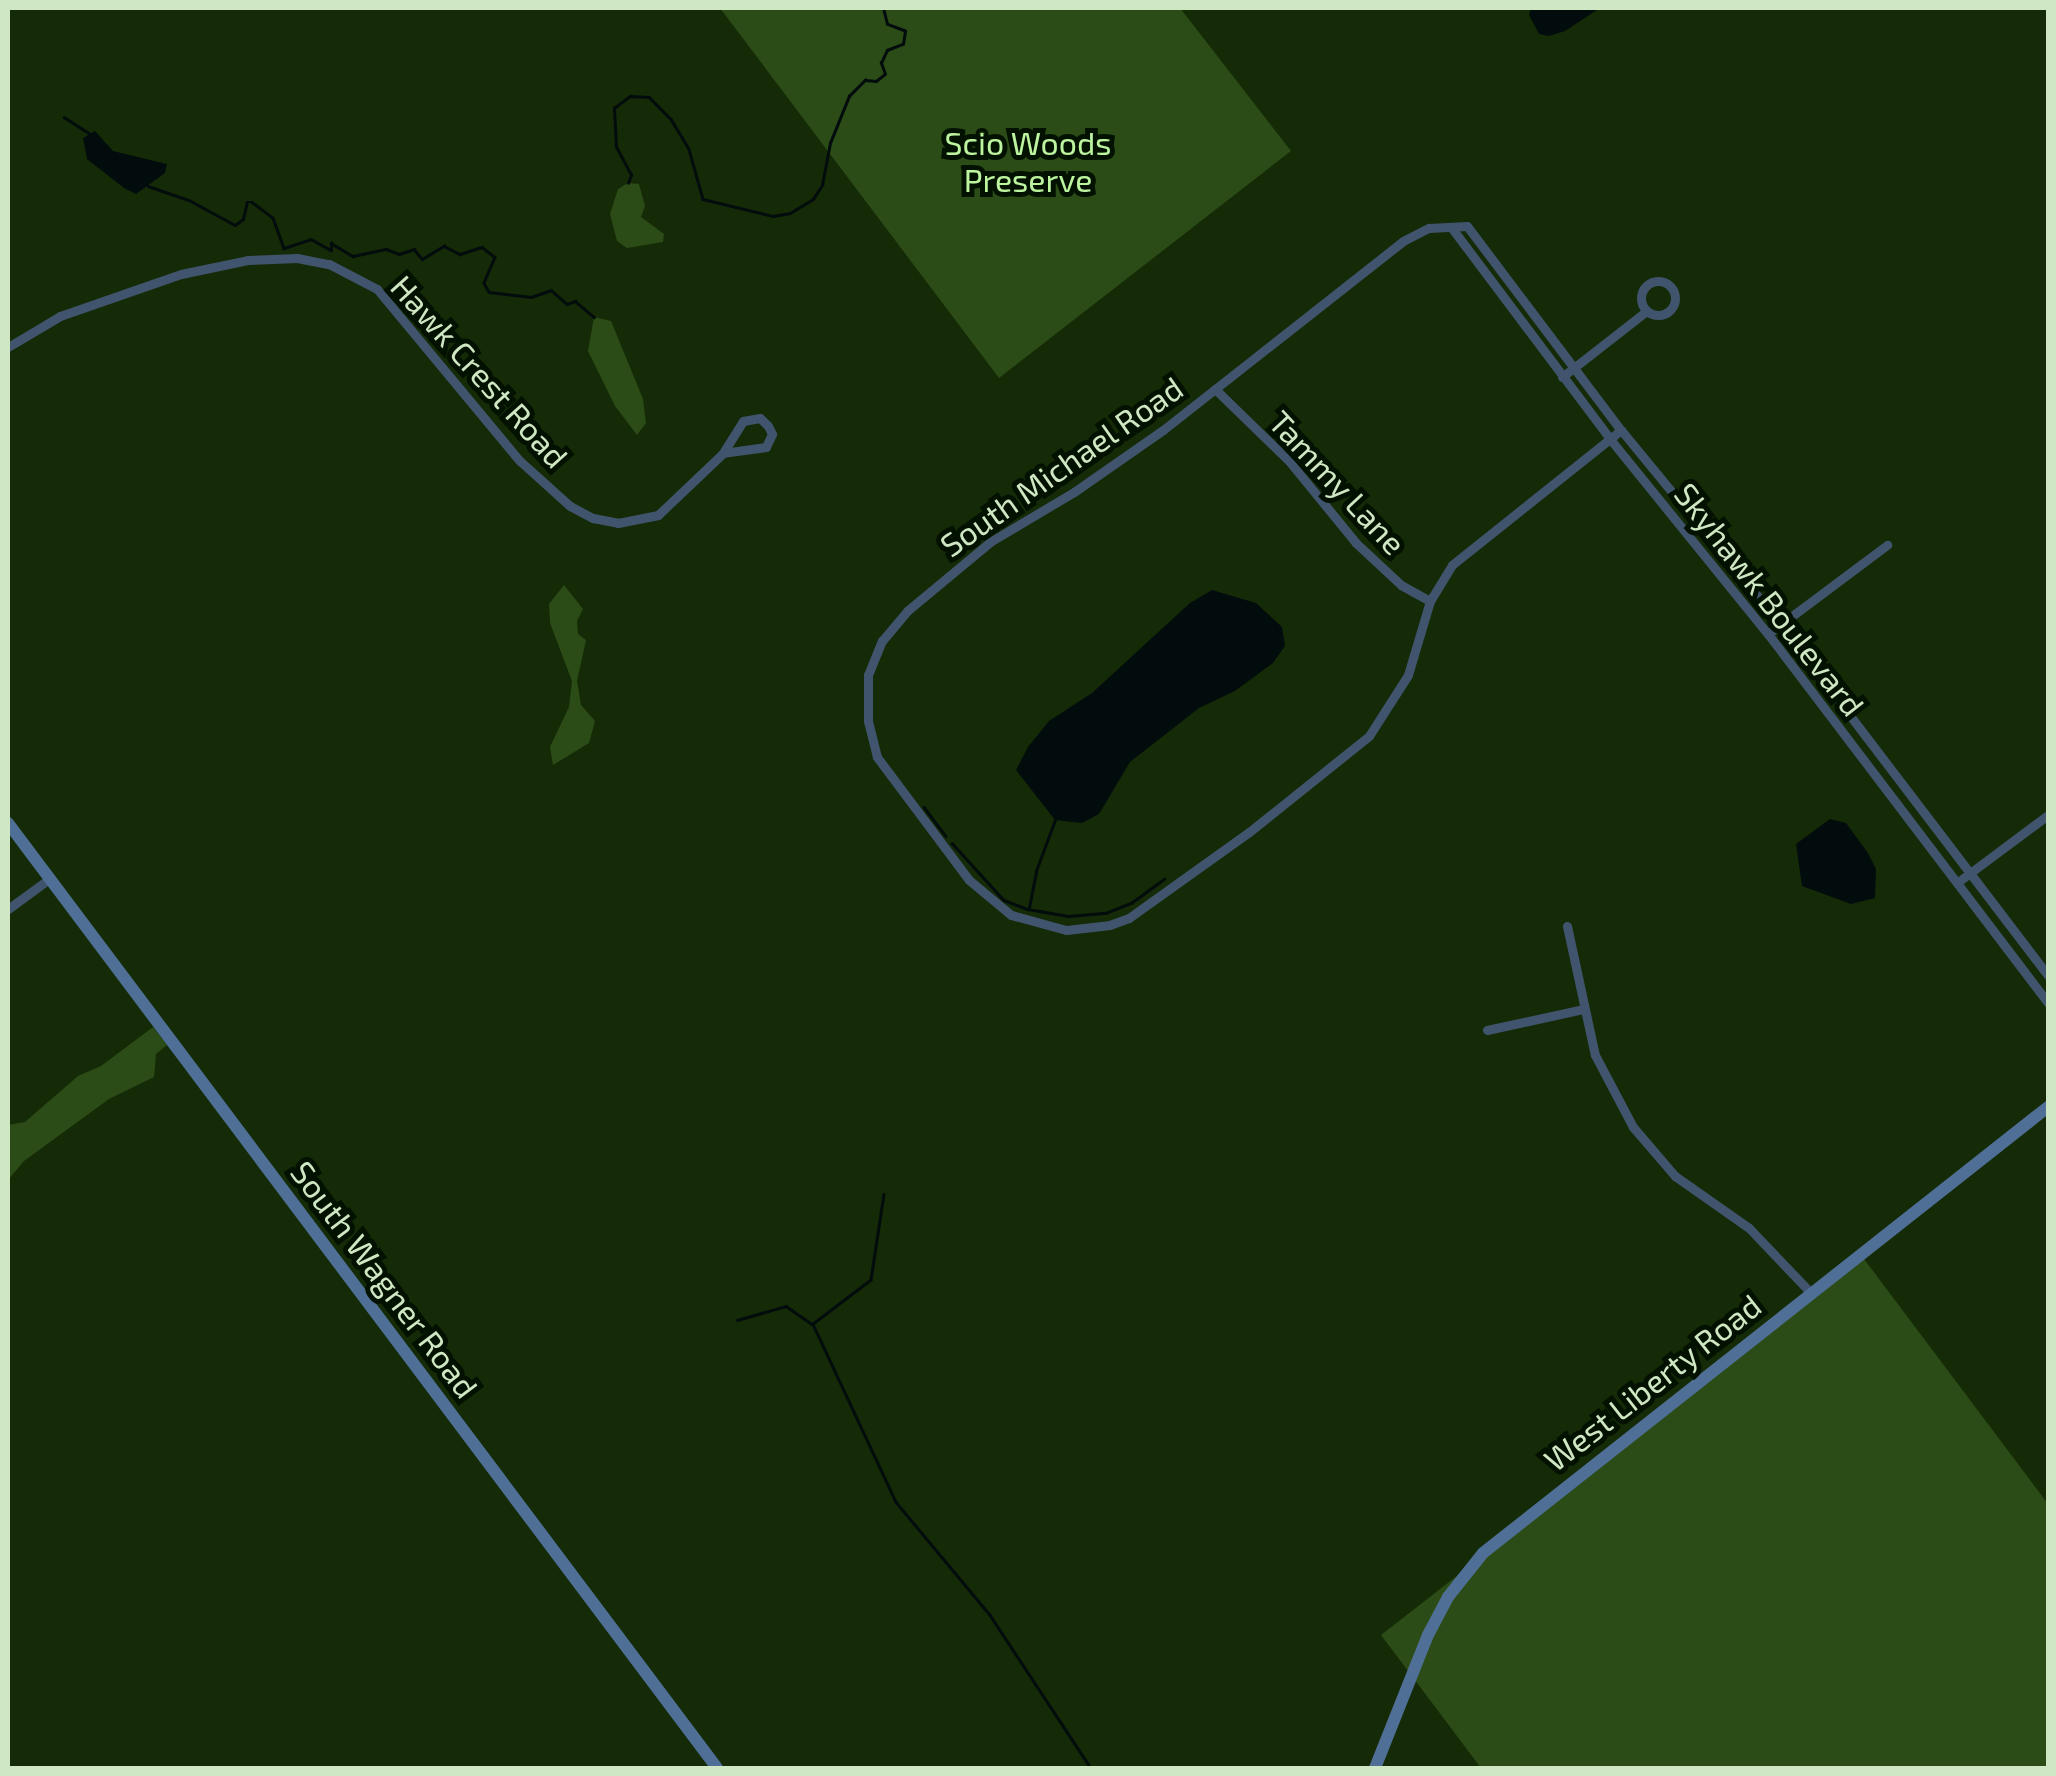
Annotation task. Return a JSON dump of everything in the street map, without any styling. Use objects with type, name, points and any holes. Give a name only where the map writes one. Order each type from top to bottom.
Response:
[{"type":"main road","name":"South Wagner Road","points":[[8,823],[716,1768]]},
{"type":"main road","name":"West Liberty Road","points":[[1375,1768],[1441,1609],[1483,1553],[2048,1108]]},
{"type":"street","name":"Skyhawk Boulevard","points":[[2048,974],[1781,624],[1621,430],[1467,226],[1451,228],[1562,377],[1768,634],[2048,1002]]},
{"type":"street","name":"South Michael Road","points":[[1451,228],[1416,232],[1388,252],[1116,464],[990,542],[906,611],[888,632],[872,659],[865,690],[874,750],[888,776],[968,880],[1001,908],[1048,928],[1110,926],[1148,908],[1368,736],[1408,675],[1430,600],[1466,551],[1621,430]]},
{"type":"street","name":"Hawk Crest Road","points":[[8,347],[60,316],[181,274],[248,260],[297,258],[329,264],[377,290],[520,461],[570,506],[593,518],[618,523],[658,516],[723,453],[742,421],[760,418],[772,434],[766,447],[723,453]]},
{"type":"street","points":[[1655,280],[1671,284],[1674,304],[1655,316],[1644,312],[1641,296],[1645,287],[1655,280]]},
{"type":"street","points":[[1562,377],[1644,312]]},
{"type":"street","name":"Tammy Lane","points":[[1215,390],[1290,461],[1356,543],[1400,585],[1430,600]]},
{"type":"street","points":[[1768,634],[1887,545]]},
{"type":"street","points":[[1958,882],[2048,815]]},
{"type":"street","points":[[8,909],[49,879]]},
{"type":"street","points":[[1566,926],[1594,1054],[1612,1092],[1655,1156],[1749,1228],[1810,1292]]},
{"type":"street","points":[[1486,1030],[1583,1008]]},
{"type":"green space","name":"Scio Woods Preserve","points":[[720,8],[1180,8],[1291,151],[999,378]]},
{"type":"green space","points":[[628,183],[639,184],[645,206],[641,217],[664,234],[663,242],[627,248],[617,241],[610,214],[618,189]]},
{"type":"green space","points":[[594,317],[611,321],[643,399],[646,423],[637,435],[615,406],[588,351]]},
{"type":"green space","points":[[564,585],[583,609],[577,621],[578,634],[586,640],[577,681],[581,705],[595,721],[589,743],[553,765],[550,747],[569,707],[572,681],[550,623],[549,604]]},
{"type":"green space","points":[[153,1027],[167,1045],[156,1054],[154,1077],[109,1099],[24,1161],[8,1180],[8,1125],[25,1122],[78,1076],[101,1066]]},
{"type":"green space","points":[[1864,1259],[2048,1504],[2048,1768],[1481,1768],[1381,1635]]},
{"type":"shaded area","points":[[1531,8],[1600,8],[1565,31],[1549,36],[1539,34],[1529,15]]},
{"type":"shaded area","points":[[95,131],[113,151],[167,164],[165,173],[136,194],[124,188],[87,159],[83,138]]},
{"type":"shaded area","points":[[1212,590],[1256,603],[1282,627],[1285,646],[1273,663],[1235,691],[1199,708],[1130,762],[1099,814],[1082,823],[1055,820],[1016,770],[1028,747],[1049,721],[1092,693],[1190,603]]},
{"type":"shaded area","points":[[1830,819],[1846,823],[1868,853],[1876,869],[1875,898],[1851,904],[1802,886],[1796,844]]},
{"type":"waterway","points":[[628,183],[631,175],[616,147],[614,108],[630,96],[649,97],[671,119],[689,149],[703,199],[773,216],[790,213],[813,199],[822,185],[830,143],[849,96],[865,80],[876,81],[885,74],[881,63],[887,50],[903,44],[905,31],[887,24],[883,8]]},
{"type":"waterway","points":[[64,117],[90,134]]},
{"type":"waterway","points":[[148,186],[189,200],[235,225],[243,219],[247,202],[252,202],[273,218],[284,248],[311,239],[331,250],[331,243],[353,256],[386,249],[399,254],[414,249],[422,259],[444,246],[460,254],[482,247],[495,257],[484,283],[489,292],[531,297],[551,290],[567,304],[575,301],[594,317]]},
{"type":"waterway","points":[[924,807],[946,836]]},
{"type":"waterway","points":[[1029,908],[1036,871],[1055,820]]},
{"type":"waterway","points":[[952,843],[1004,900],[1028,909],[1069,916],[1106,913],[1131,903],[1164,879]]},
{"type":"waterway","points":[[884,1194],[871,1280],[813,1324],[896,1502],[990,1615],[1091,1768]]},
{"type":"waterway","points":[[737,1320],[786,1306],[812,1324]]}]
